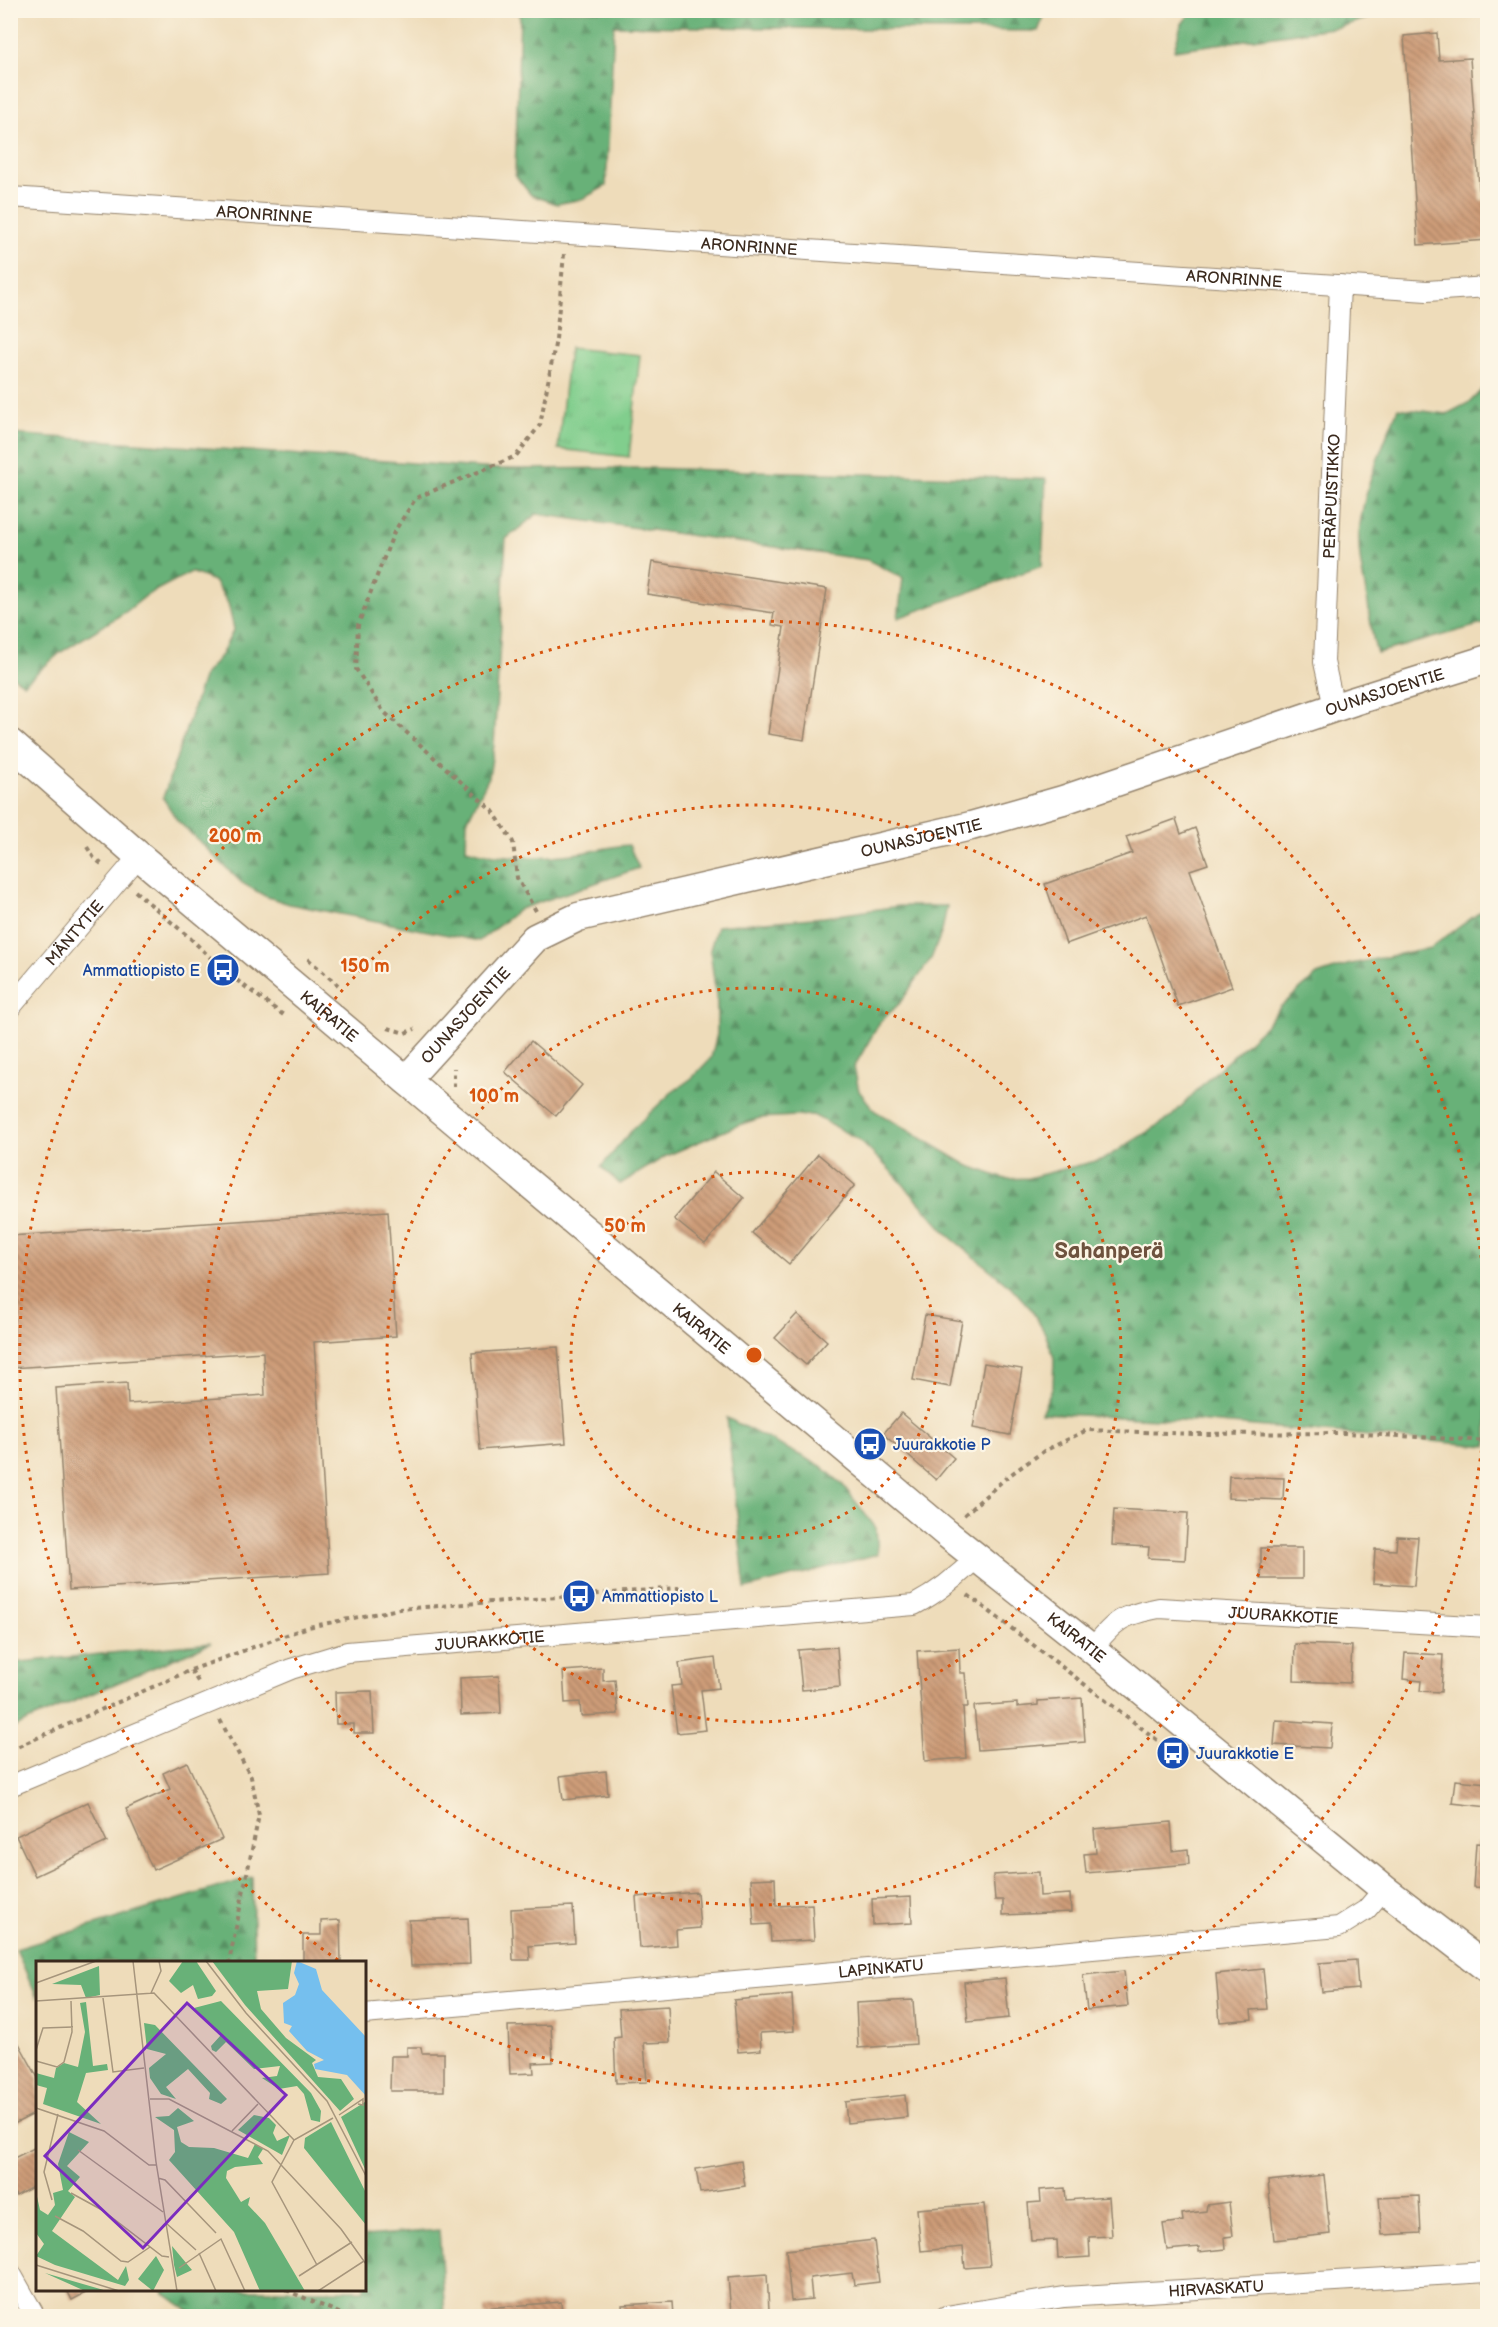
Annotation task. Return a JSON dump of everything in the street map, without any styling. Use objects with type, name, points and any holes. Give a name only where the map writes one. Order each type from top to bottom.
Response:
[{"type":"main road","name":"OUNASJOENTIE","points":[[406,1080],[535,938],[578,917],[971,826],[1064,800],[1334,707],[1488,659]]},
{"type":"main road","name":"KAIRATIE","points":[[10,743],[139,856],[946,1533],[1092,1649],[1384,1889],[1487,1967]]},
{"type":"street","name":"ARONRINNE","points":[[10,197],[1427,291],[1488,287]]},
{"type":"street","name":"PERÄPUISTIKKO","points":[[1334,707],[1324,662],[1340,285]]},
{"type":"street","name":"MÄNTYTIE","points":[[10,1008],[139,856]]},
{"type":"street","name":"JUURAKKOTIE","points":[[10,1786],[291,1669],[347,1652],[914,1605],[935,1595],[977,1557]]},
{"type":"street","name":"JUURAKKOTIE","points":[[1092,1649],[1111,1626],[1132,1613],[1159,1608],[1488,1627]]},
{"type":"street","name":"LAPINKATU","points":[[366,2014],[1339,1927],[1366,1910],[1384,1889]]},
{"type":"street","points":[[10,2272],[35,2316]]},
{"type":"street","name":"HIRVASKATU","points":[[946,2316],[1064,2297],[1488,2272]]},
{"type":"path","points":[[538,914],[517,878],[513,842],[493,811],[383,711],[356,669],[358,625],[394,532],[416,498],[516,456],[540,425],[556,339],[566,234]]},
{"type":"path","points":[[946,1533],[978,1500],[1007,1477],[1044,1452],[1087,1430],[1196,1434],[1344,1433],[1488,1441]]},
{"type":"path","points":[[191,1670],[251,1777],[259,1815],[229,1961]]},
{"type":"path","points":[[290,2291],[346,2316]]},
{"type":"green space","points":[[1046,10],[1038,31],[614,26],[606,186],[582,199],[557,204],[531,195],[515,175],[520,13],[473,11]]},
{"type":"green space","points":[[1192,11],[1392,11],[1339,27],[1174,50],[1181,25]]},
{"type":"green space","points":[[569,348],[640,355],[629,457],[558,449]]},
{"type":"green space","points":[[1487,384],[1487,623],[1377,653],[1359,552],[1359,535],[1364,502],[1379,454],[1398,408],[1447,414],[1470,402]]},
{"type":"green space","points":[[11,434],[497,469],[646,468],[1046,479],[1042,566],[898,618],[903,578],[868,560],[537,514],[506,539],[494,745],[489,777],[467,821],[466,849],[492,855],[533,857],[573,854],[629,845],[639,868],[520,909],[479,941],[289,904],[265,896],[242,883],[177,820],[163,798],[204,675],[221,655],[234,629],[228,603],[214,581],[191,572],[147,595],[127,611],[61,652],[24,684],[11,675]]},
{"type":"green space","points":[[899,906],[947,906],[942,931],[931,959],[900,1003],[880,1022],[854,1067],[859,1091],[875,1111],[967,1165],[1005,1179],[1028,1178],[1104,1159],[1170,1118],[1265,1026],[1280,1007],[1317,975],[1347,965],[1430,948],[1487,907],[1487,1446],[1196,1421],[1041,1413],[1053,1386],[1054,1358],[1045,1333],[1031,1309],[1011,1287],[949,1236],[895,1175],[858,1139],[813,1115],[760,1118],[736,1126],[666,1156],[620,1184],[601,1167],[634,1128],[671,1093],[692,1078],[711,1058],[717,1034],[717,1003],[710,950],[717,926],[824,917]]},
{"type":"green space","points":[[727,1418],[821,1466],[842,1484],[876,1528],[878,1554],[745,1589]]},
{"type":"green space","points":[[211,1643],[30,1720],[11,1729],[11,1663]]},
{"type":"green space","points":[[252,1877],[254,1961],[36,1961],[36,1996],[16,1949]]},
{"type":"green space","points":[[439,2230],[445,2316],[196,2316],[163,2291],[366,2291],[366,2236]]},
{"type":"building","points":[[1437,33],[1439,60],[1470,58],[1480,200],[1488,200],[1488,240],[1418,245],[1404,36]]},
{"type":"building","points":[[652,562],[827,589],[804,740],[768,734],[784,627],[772,625],[774,613],[647,594]]},
{"type":"building","points":[[1176,819],[1181,834],[1195,828],[1208,864],[1190,870],[1232,987],[1178,1006],[1146,915],[1066,944],[1045,884],[1132,853],[1126,837]]},
{"type":"building","points":[[531,1041],[582,1085],[556,1116],[505,1072]]},
{"type":"building","points":[[818,1154],[855,1185],[789,1264],[752,1233]]},
{"type":"building","points":[[714,1172],[744,1198],[705,1244],[674,1219]]},
{"type":"building","points":[[388,1211],[396,1336],[314,1342],[329,1573],[69,1590],[56,1388],[127,1383],[128,1404],[265,1395],[263,1352],[10,1368],[10,1236]]},
{"type":"building","points":[[797,1314],[827,1341],[806,1365],[775,1338]]},
{"type":"building","points":[[925,1315],[962,1321],[950,1387],[913,1380]]},
{"type":"building","points":[[558,1347],[566,1443],[480,1450],[472,1353]]},
{"type":"building","points":[[984,1363],[1022,1369],[1010,1435],[973,1428]]},
{"type":"building","points":[[901,1413],[954,1458],[936,1480],[883,1434]]},
{"type":"building","points":[[1229,1476],[1284,1478],[1283,1500],[1228,1498]]},
{"type":"building","points":[[1114,1509],[1188,1513],[1185,1560],[1148,1558],[1149,1547],[1112,1545]]},
{"type":"building","points":[[1397,1536],[1418,1537],[1414,1586],[1373,1583],[1375,1549],[1396,1550]]},
{"type":"building","points":[[1261,1548],[1302,1548],[1302,1579],[1261,1579]]},
{"type":"building","points":[[1295,1644],[1352,1646],[1350,1683],[1294,1681]]},
{"type":"building","points":[[837,1647],[840,1687],[802,1690],[798,1650]]},
{"type":"building","points":[[959,1648],[960,1673],[965,1673],[968,1707],[963,1707],[966,1758],[925,1761],[917,1651]]},
{"type":"building","points":[[1405,1653],[1443,1655],[1441,1692],[1420,1691],[1421,1681],[1403,1679]]},
{"type":"building","points":[[715,1658],[719,1688],[701,1690],[706,1730],[677,1733],[671,1686],[682,1685],[679,1663]]},
{"type":"building","points":[[603,1668],[603,1681],[615,1680],[618,1714],[581,1716],[580,1702],[565,1703],[563,1671]]},
{"type":"building","points":[[499,1676],[501,1713],[461,1715],[460,1678]]},
{"type":"building","points":[[372,1691],[374,1733],[354,1733],[354,1724],[336,1724],[335,1692]]},
{"type":"building","points":[[1082,1698],[1085,1742],[978,1750],[974,1706],[1017,1703],[1017,1707],[1038,1705],[1038,1701]]},
{"type":"building","points":[[1276,1720],[1332,1724],[1330,1748],[1274,1745]]},
{"type":"building","points":[[187,1762],[222,1839],[153,1870],[126,1809],[170,1789],[163,1773]]},
{"type":"building","points":[[606,1771],[608,1795],[563,1800],[560,1776]]},
{"type":"building","points":[[1455,1780],[1488,1783],[1488,1807],[1452,1803]]},
{"type":"building","points":[[88,1802],[107,1842],[35,1876],[16,1836]]},
{"type":"building","points":[[1171,1822],[1173,1851],[1188,1849],[1189,1864],[1086,1873],[1084,1854],[1096,1853],[1094,1829]]},
{"type":"building","points":[[1476,1843],[1488,1844],[1488,1888],[1473,1887]]},
{"type":"building","points":[[1039,1872],[1040,1896],[1070,1894],[1071,1912],[1003,1915],[1003,1900],[995,1900],[993,1875]]},
{"type":"building","points":[[775,1878],[776,1906],[812,1904],[814,1940],[771,1942],[770,1924],[754,1925],[751,1879]]},
{"type":"building","points":[[697,1892],[700,1928],[676,1930],[677,1945],[640,1948],[636,1897]]},
{"type":"building","points":[[911,1897],[912,1923],[873,1925],[872,1899]]},
{"type":"building","points":[[573,1906],[575,1943],[529,1946],[530,1960],[513,1960],[511,1909]]},
{"type":"building","points":[[468,1918],[470,1964],[411,1966],[409,1920]]},
{"type":"building","points":[[340,1920],[341,1961],[303,1961],[303,1935],[321,1935],[321,1921]]},
{"type":"building","points":[[1356,1960],[1358,1989],[1322,1992],[1319,1963]]},
{"type":"building","points":[[1263,1969],[1267,2009],[1251,2010],[1252,2019],[1220,2022],[1216,1974]]},
{"type":"building","points":[[1124,1971],[1128,2006],[1087,2010],[1083,1975]]},
{"type":"building","points":[[1005,1978],[1009,2018],[968,2022],[964,1982]]},
{"type":"building","points":[[792,1995],[794,2031],[760,2033],[761,2050],[738,2052],[734,2000]]},
{"type":"building","points":[[913,2000],[916,2044],[858,2048],[856,2003]]},
{"type":"building","points":[[668,2006],[670,2042],[644,2043],[647,2082],[616,2083],[614,2038],[621,2037],[619,2009]]},
{"type":"building","points":[[551,2025],[553,2062],[533,2063],[534,2073],[510,2074],[508,2026]]},
{"type":"building","points":[[16,2038],[36,2074],[36,2113],[10,2126],[10,2041]]},
{"type":"building","points":[[407,2047],[421,2047],[422,2053],[444,2053],[444,2091],[390,2091],[391,2056],[407,2056]]},
{"type":"building","points":[[905,2095],[907,2117],[847,2123],[845,2102]]},
{"type":"building","points":[[36,2147],[36,2185],[16,2196],[10,2186],[10,2160]]},
{"type":"building","points":[[741,2161],[745,2186],[700,2193],[696,2169]]},
{"type":"building","points":[[1324,2175],[1330,2234],[1274,2240],[1268,2181]]},
{"type":"building","points":[[1065,2188],[1066,2200],[1109,2197],[1112,2236],[1089,2237],[1090,2257],[1058,2259],[1057,2240],[1031,2241],[1028,2203],[1041,2202],[1040,2190]]},
{"type":"building","points":[[1419,2196],[1421,2233],[1382,2235],[1379,2198]]},
{"type":"building","points":[[1229,2202],[1233,2236],[1225,2237],[1226,2249],[1199,2252],[1199,2247],[1167,2250],[1163,2224],[1183,2221],[1182,2214],[1206,2211],[1207,2205]]},
{"type":"building","points":[[984,2204],[990,2266],[965,2268],[963,2247],[921,2251],[917,2209]]},
{"type":"building","points":[[874,2240],[879,2282],[854,2285],[852,2273],[810,2278],[812,2299],[791,2301],[786,2250]]},
{"type":"building","points":[[767,2274],[769,2310],[731,2313],[728,2277]]},
{"type":"building","points":[[68,2291],[89,2291],[72,2300]]},
{"type":"building","points":[[561,2302],[562,2316],[484,2316],[484,2308]]},
{"type":"building","points":[[672,2302],[673,2316],[623,2316],[622,2305]]},
{"type":"place","name":"Ammattiopisto E","points":[[223,970]]},
{"type":"place","name":"Juurakkotie P","points":[[870,1444]]},
{"type":"place","name":"Ammattiopisto L","points":[[579,1596]]},
{"type":"place","name":"Juurakkotie E","points":[[1173,1753]]},
{"type":"district","name":"Sahanperä","points":[[1109,1250]]}]
